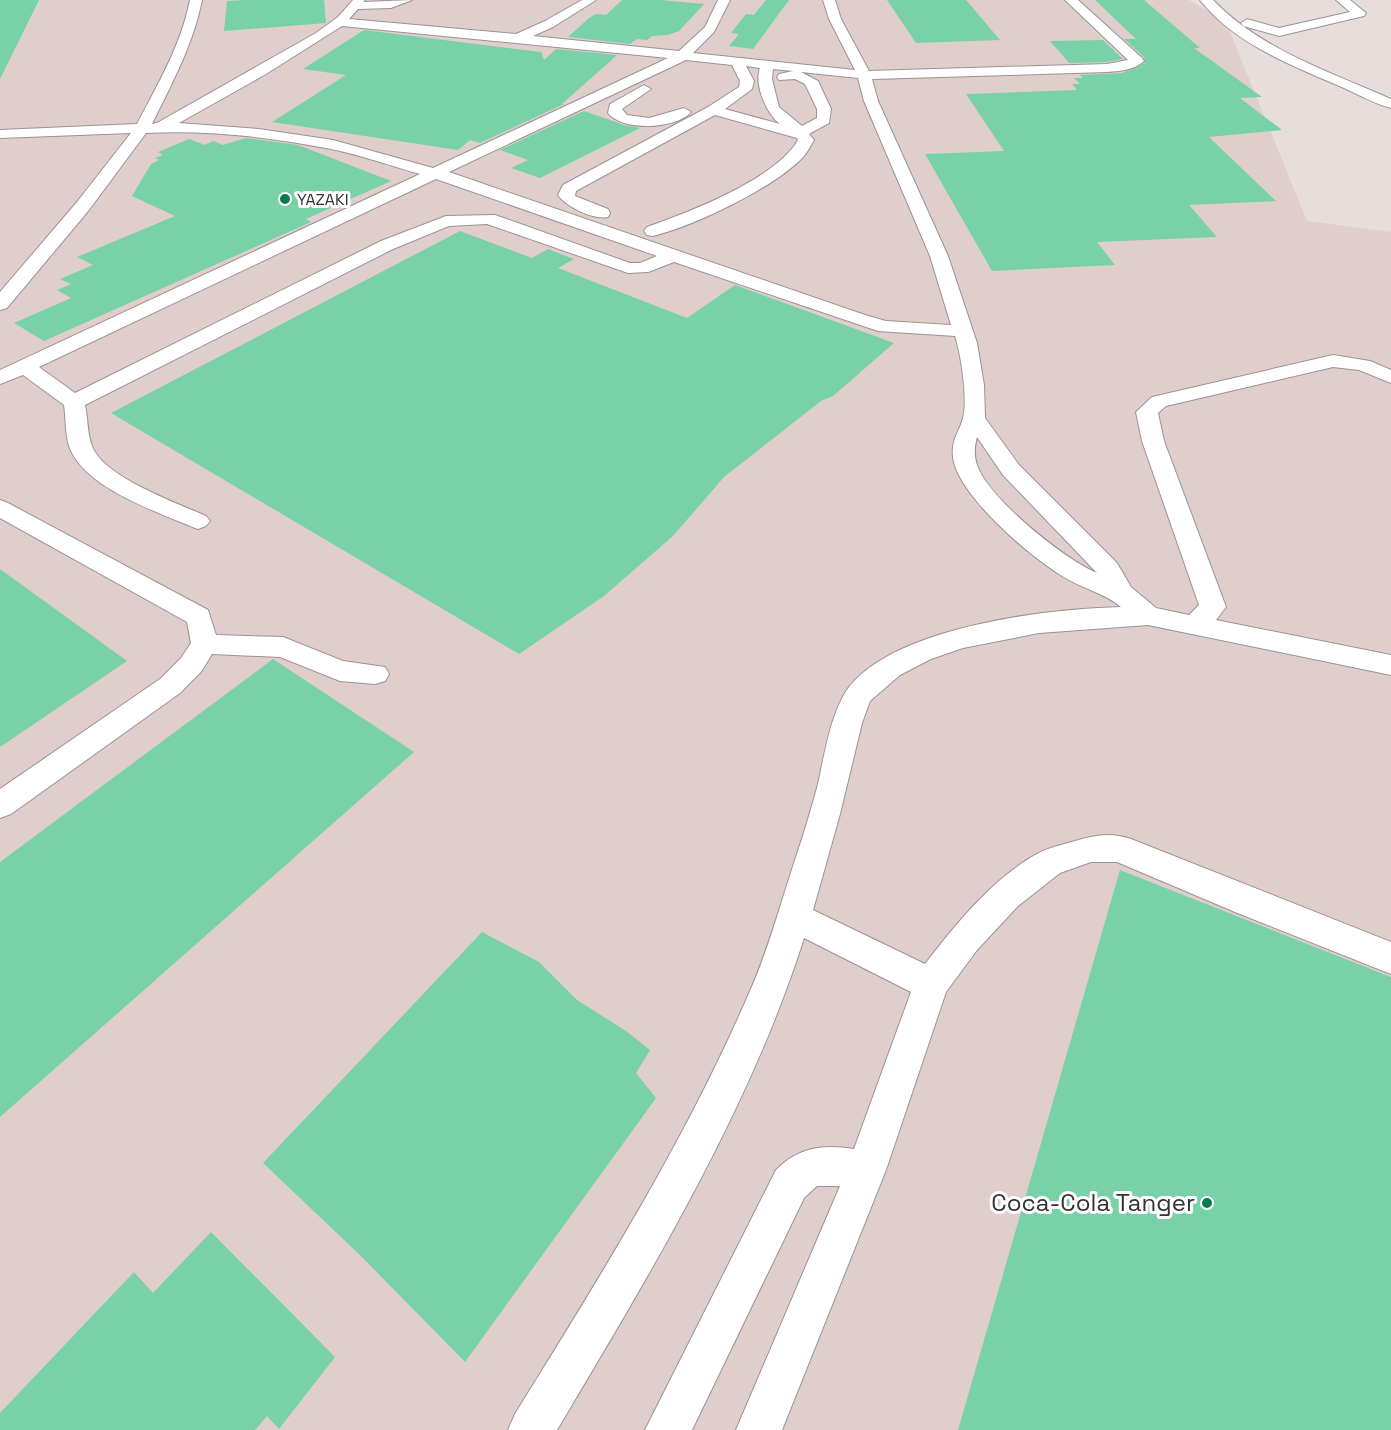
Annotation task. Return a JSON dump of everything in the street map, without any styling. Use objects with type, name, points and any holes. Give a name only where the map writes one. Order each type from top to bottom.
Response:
[{"type":"street","points":[[0,304],[151,127],[179,57],[196,0]]},
{"type":"street","points":[[151,127],[229,90],[320,36],[357,3],[391,4],[406,0]]},
{"type":"street","points":[[518,38],[549,24],[590,0]]},
{"type":"street","points":[[0,378],[681,57],[710,29],[724,0]]},
{"type":"street","points":[[829,0],[835,19],[864,75],[882,129],[939,256],[963,331],[970,361],[974,418],[965,437],[963,448],[965,464],[974,483],[987,499],[1046,553],[1077,573],[1121,593],[1148,616]]},
{"type":"street","points":[[338,22],[518,38],[864,75],[1107,68],[1137,62],[1071,0]]},
{"type":"street","points":[[1206,0],[1219,14],[1242,31],[1321,72],[1391,104]]},
{"type":"street","points":[[1222,0],[1237,17],[1246,23],[1279,32],[1360,13],[1342,0]]},
{"type":"street","points":[[622,220],[572,202],[566,195],[569,188],[713,110],[745,89],[747,81],[738,63]]},
{"type":"street","points":[[643,233],[706,211],[776,170],[803,149],[806,140],[803,134],[773,110],[764,76],[768,65]]},
{"type":"street","points":[[713,110],[803,134],[820,123],[826,115],[812,81],[796,75],[778,80],[770,94]]},
{"type":"street","points":[[671,77],[621,102],[615,107],[615,113],[619,117],[633,121],[670,118],[727,87],[745,89]]},
{"type":"street","points":[[0,134],[151,127],[247,132],[333,145],[375,154],[643,233],[675,255],[885,327],[963,331]]},
{"type":"street","points":[[74,402],[387,245],[446,221],[489,219],[628,268],[642,268],[675,255]]},
{"type":"street","points":[[1195,625],[1213,607],[1153,441],[1147,412],[1159,402],[1333,361],[1363,365],[1391,377]]},
{"type":"street","points":[[24,366],[74,402],[81,447],[87,460],[96,470],[198,521]]},
{"type":"street","points":[[974,418],[1011,470],[1108,569],[1121,593]]},
{"type":"street","points":[[0,508],[148,586],[199,618],[205,644],[191,665],[170,686],[0,806]]},
{"type":"street","points":[[531,1430],[680,1179],[767,994],[794,917],[829,801],[853,707],[861,690],[891,666],[985,632],[1077,619],[1148,616],[1391,665]]},
{"type":"street","points":[[205,644],[252,644],[283,647],[340,670],[375,674]]},
{"type":"street","points":[[759,1430],[866,1170],[931,984],[965,939],[1005,896],[1049,863],[1091,849],[1109,847],[1143,857],[1247,902],[1391,958]]},
{"type":"street","points":[[794,917],[931,984]]},
{"type":"street","points":[[668,1430],[790,1184],[800,1171],[814,1164],[866,1170]]},
{"type":"shaded area","points":[[0,0],[1189,0],[1226,22],[1307,221],[1391,232],[1391,1430],[0,1430]]},
{"type":"building","points":[[0,0],[39,0],[0,79]]},
{"type":"building","points":[[324,0],[326,23],[224,31],[227,1]]},
{"type":"building","points":[[622,0],[660,0],[704,4],[679,31],[668,35],[652,36],[647,40],[637,39],[630,44],[568,37],[589,18],[596,14],[606,15]]},
{"type":"building","points":[[766,0],[789,0],[753,49],[729,46],[739,34],[731,33],[746,14],[754,15]]},
{"type":"building","points":[[887,0],[966,0],[1000,40],[916,43]]},
{"type":"building","points":[[1095,0],[1144,0],[1200,48],[1194,48],[1262,97],[1240,98],[1282,130],[1209,137],[1276,201],[1189,205],[1217,237],[1097,242],[1115,265],[992,271],[925,154],[1004,151],[966,94],[1077,90],[1072,84],[1080,84],[1074,78],[1083,78],[1080,75],[1122,73],[1145,63],[1144,57],[1124,39],[1136,39]]},
{"type":"building","points":[[364,30],[541,52],[544,60],[556,49],[617,55],[562,104],[564,104],[480,143],[470,140],[458,150],[272,122],[346,75],[303,69]]},
{"type":"building","points":[[1103,40],[1123,59],[1107,62],[1069,63],[1050,41]]},
{"type":"building","points":[[584,111],[640,128],[540,178],[511,168],[528,160],[500,150]]},
{"type":"building","points":[[246,138],[298,145],[391,181],[306,219],[311,222],[44,341],[14,323],[71,298],[57,290],[71,284],[60,279],[93,265],[77,257],[175,216],[132,196],[151,164],[159,160],[155,158],[163,155],[158,152],[189,139],[205,145],[213,141],[223,145]]},
{"type":"building","points":[[460,231],[532,258],[548,249],[574,259],[558,268],[687,318],[735,285],[894,343],[833,396],[821,401],[724,477],[673,536],[604,596],[519,654],[111,413]]},
{"type":"building","points":[[0,569],[127,661],[0,747]]},
{"type":"building","points":[[273,659],[414,752],[0,1117],[0,862]]},
{"type":"building","name":"Coca-Cola Tanger","points":[[1120,870],[1391,977],[1391,1430],[958,1430]]},
{"type":"building","points":[[482,932],[539,962],[577,1000],[626,1031],[650,1050],[636,1073],[656,1098],[465,1362],[362,1257],[263,1163]]},
{"type":"building","points":[[211,1232],[335,1357],[279,1429],[267,1416],[255,1430],[0,1430],[0,1413],[134,1272],[153,1293]]},
{"type":"place","name":"YAZAKI","points":[[285,199]]},
{"type":"place","name":"Coca-Cola Tanger","points":[[1207,1203]]}]
